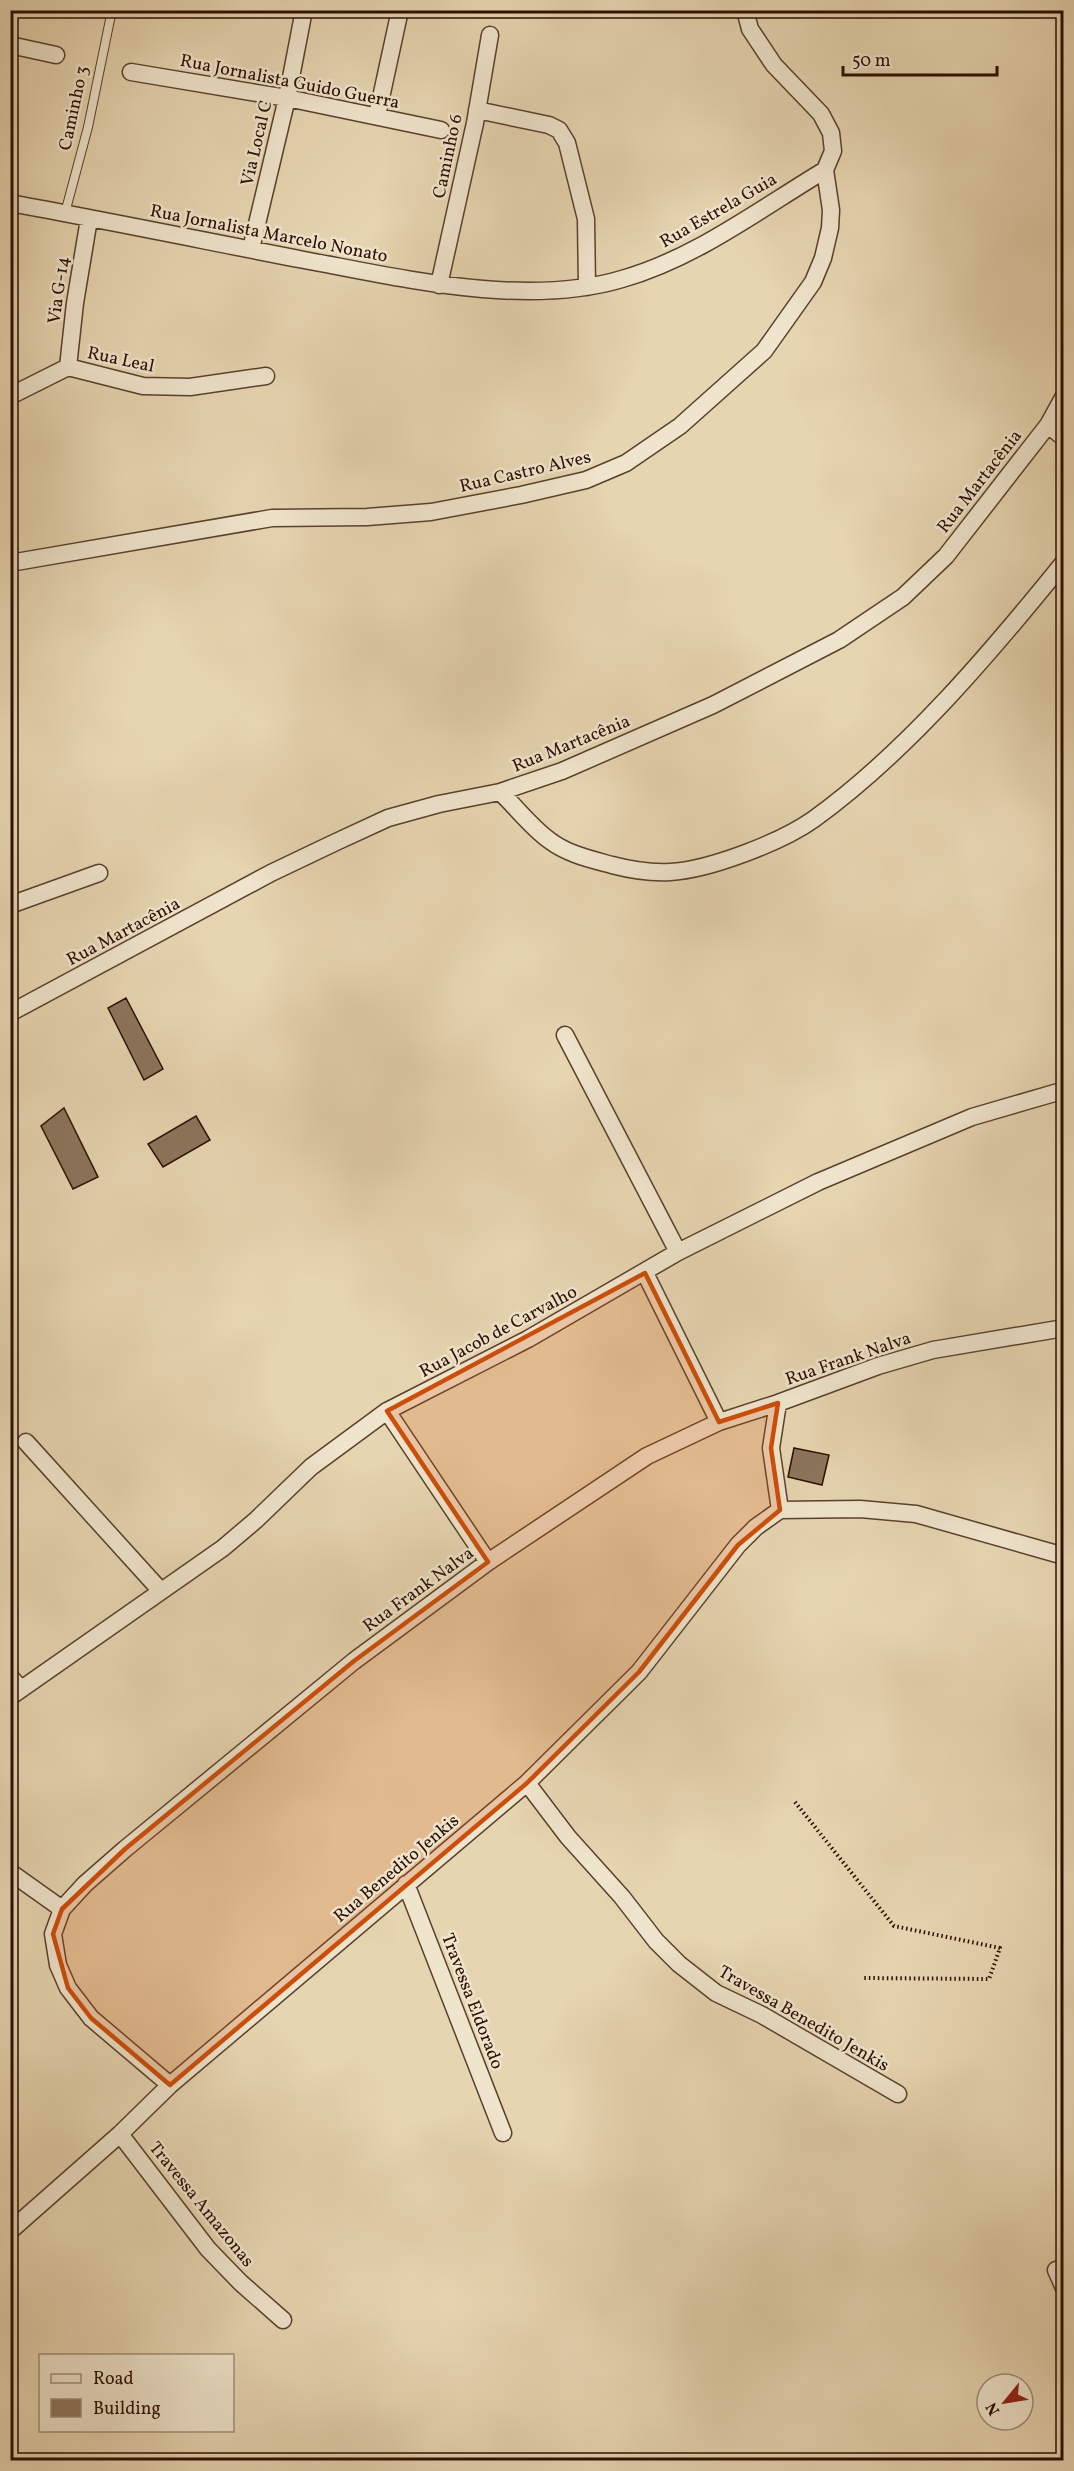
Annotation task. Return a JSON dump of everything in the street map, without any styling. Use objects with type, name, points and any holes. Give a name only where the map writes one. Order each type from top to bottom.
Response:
[{"type":"street","name":"Via Local C","points":[[251,249],[304,10]]},
{"type":"street","points":[[377,116],[400,10]]},
{"type":"street","name":"Rua Castro Alves","points":[[10,563],[272,518],[431,512],[586,480],[626,463],[680,426],[764,351],[813,282],[823,258],[830,228],[831,210],[825,170],[833,151],[831,133],[821,114],[774,65],[764,51],[750,29],[745,10]]},
{"type":"street","name":"Caminho 6","points":[[439,285],[477,110],[490,35]]},
{"type":"street","points":[[10,45],[56,55]]},
{"type":"street","name":"Rua Jornalista Guido Guerra","points":[[131,72],[377,116],[441,130]]},
{"type":"street","points":[[477,110],[549,125],[559,130],[567,143],[586,219],[587,287]]},
{"type":"street","name":"Rua Estrela Guia","points":[[521,290],[587,287],[622,279],[667,263],[701,246],[825,170]]},
{"type":"street","name":"Rua Jornalista Marcelo Nonato","points":[[10,203],[439,285],[521,290]]},
{"type":"street","name":"Via G-14","points":[[68,368],[88,219]]},
{"type":"street","name":"Rua Leal","points":[[10,396],[68,368],[143,386],[190,387],[266,376]]},
{"type":"street","name":"Rua Martacênia","points":[[10,1013],[271,873],[388,818],[439,804],[500,792],[562,771],[713,705],[848,634],[903,597],[946,556],[1048,425],[1064,396]]},
{"type":"street","points":[[1048,425],[1064,438]]},
{"type":"street","points":[[500,792],[548,840],[575,855],[635,871],[672,872],[722,860],[775,842],[813,820],[880,763],[985,658],[1064,562]]},
{"type":"street","points":[[10,905],[99,873]]},
{"type":"street","points":[[565,1035],[678,1252]]},
{"type":"street","name":"Rua Jacob de Carvalho","points":[[14,1688],[223,1548],[311,1467],[387,1411],[469,1371],[645,1273],[678,1252],[818,1182],[972,1117],[1058,1092]]},
{"type":"street","points":[[645,1273],[719,1422]]},
{"type":"street","name":"Rua Frank Nalva","points":[[170,2085],[91,2018],[68,1988],[58,1965],[53,1934],[62,1909],[85,1884],[125,1849],[354,1661],[488,1562],[647,1456],[719,1422],[879,1366],[933,1350],[1064,1328]]},
{"type":"street","points":[[778,1403],[771,1448],[780,1510],[860,1509],[916,1514],[1064,1556]]},
{"type":"street","points":[[387,1411],[488,1562]]},
{"type":"street","points":[[26,1442],[160,1590]]},
{"type":"street","name":"Rua Benedito Jenkis","points":[[10,2231],[120,2134],[170,2085],[527,1783],[639,1672],[738,1545],[756,1527],[780,1510]]},
{"type":"street","name":"Travessa Benedito Jenkis","points":[[527,1783],[568,1837],[622,1897],[656,1941],[679,1964],[716,1993],[762,2015],[898,2094]]},
{"type":"street","points":[[10,1872],[62,1909]]},
{"type":"street","name":"Travessa Eldorado","points":[[406,1884],[503,2133]]},
{"type":"street","name":"Travessa Amazonas","points":[[120,2134],[208,2249],[241,2283],[283,2320]]},
{"type":"street","points":[[1056,2270],[1064,2288]]},
{"type":"lane","name":"Caminho 3","points":[[65,213],[88,128],[112,10]]},
{"type":"path","points":[[795,1802],[894,1926],[1000,1948],[989,1979],[862,1978]]},
{"type":"highlighted area","points":[[645,1273],[719,1422],[778,1403],[771,1448],[780,1510],[738,1545],[639,1672],[527,1783],[170,2085],[91,2018],[68,1988],[53,1934],[62,1909],[125,1849],[354,1661],[488,1562],[387,1411]]},
{"type":"building","points":[[126,998],[163,1069],[144,1080],[108,1008]]},
{"type":"building","points":[[64,1108],[98,1177],[73,1189],[41,1126]]},
{"type":"building","points":[[196,1116],[210,1140],[163,1167],[148,1144]]},
{"type":"building","points":[[794,1448],[829,1455],[822,1485],[788,1477]]}]
